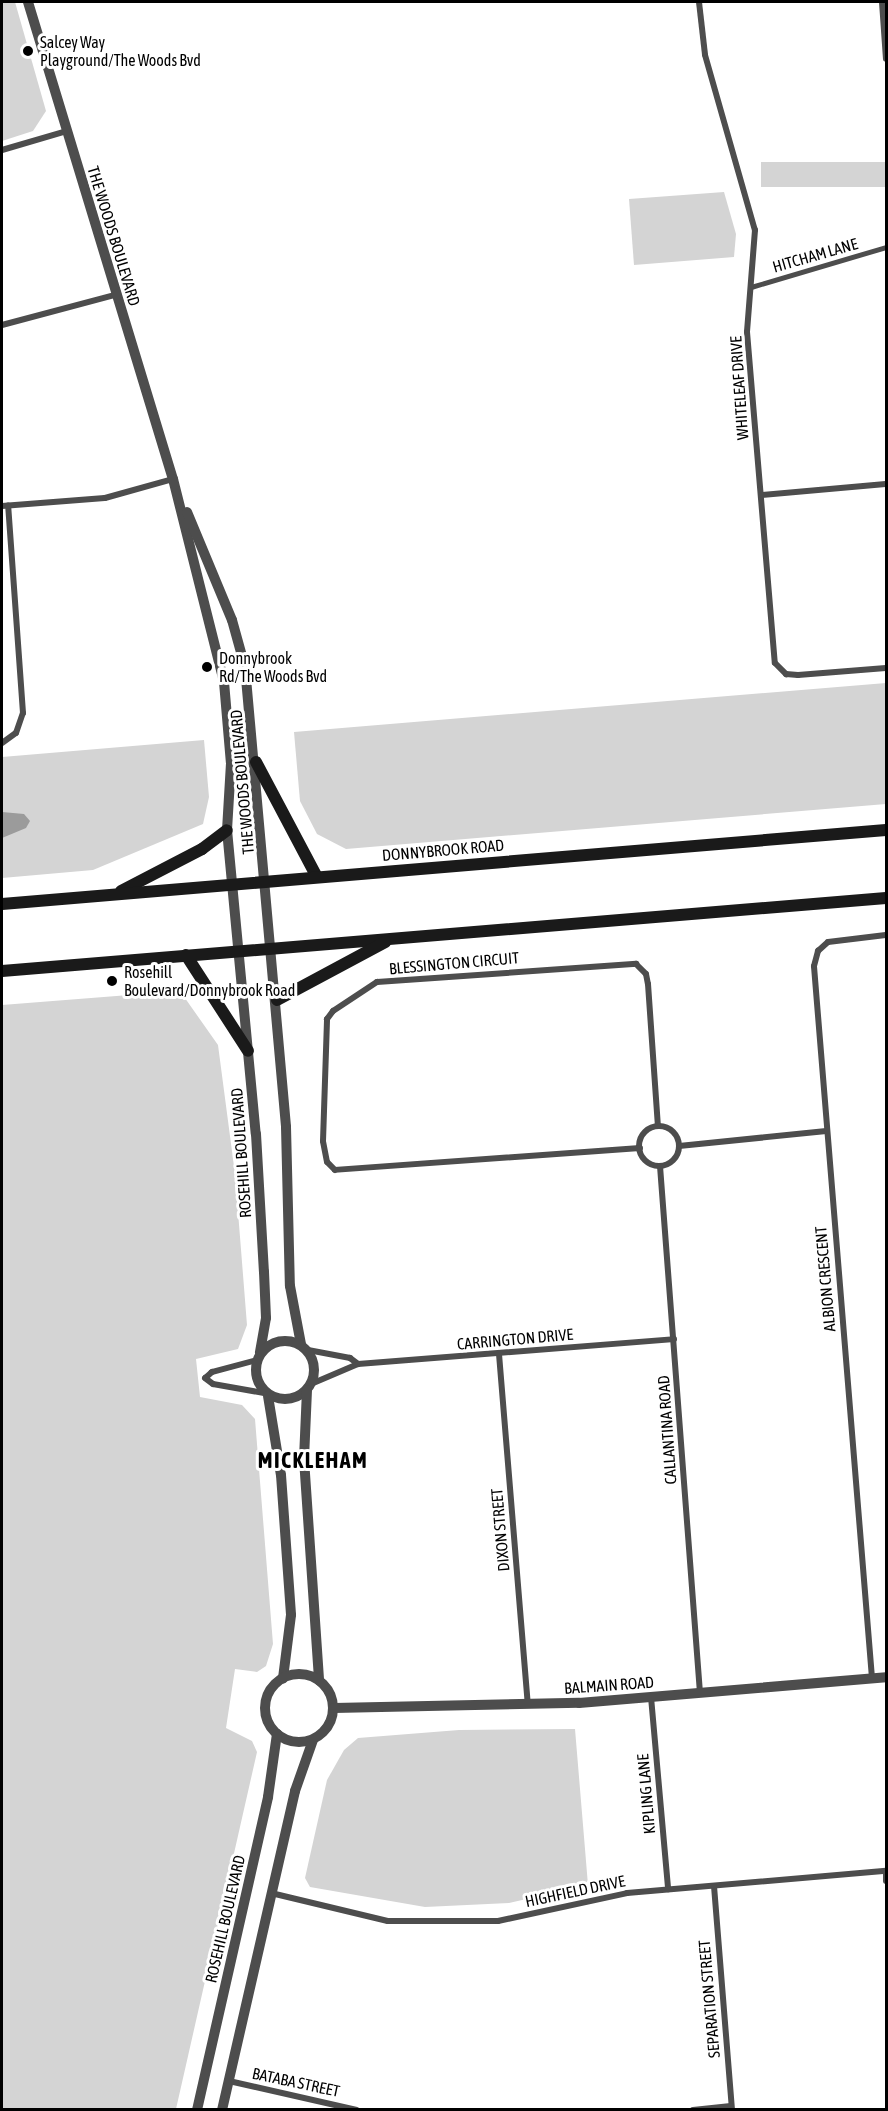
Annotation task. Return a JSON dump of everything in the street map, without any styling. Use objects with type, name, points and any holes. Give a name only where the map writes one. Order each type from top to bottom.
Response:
[{"type":"main road","points":[[256,762],[317,877]]},
{"type":"main road","points":[[114,894],[202,849],[227,830]]},
{"type":"main road","name":"DONNYBROOK ROAD","points":[[2,904],[886,830]]},
{"type":"main road","points":[[2,971],[886,898]]},
{"type":"main road","points":[[277,999],[392,938]]},
{"type":"main road","points":[[186,956],[248,1051]]},
{"type":"street","name":"THE WOODS BOULEVARD","points":[[28,2],[115,295],[173,479],[224,682],[231,764],[227,830],[238,951]]},
{"type":"street","name":"WHITELEAF DRIVE","points":[[699,2],[705,55],[755,230],[747,332],[773,652],[778,669],[798,675],[886,668]]},
{"type":"street","points":[[882,2],[886,59]]},
{"type":"street","points":[[2,150],[67,131]]},
{"type":"street","points":[[2,325],[115,295]]},
{"type":"street","name":"THE WOODS BOULEVARD","points":[[173,479],[232,620],[245,667],[256,762],[271,949]]},
{"type":"street","points":[[2,744],[16,733],[22,713],[5,506],[105,498],[173,479]]},
{"type":"street","points":[[761,495],[886,484]]},
{"type":"street","name":"ALBION CRESCENT","points":[[872,1678],[826,1131],[814,958],[822,946],[834,939],[886,935]]},
{"type":"street","points":[[271,949],[286,1126],[288,1253],[304,1347],[314,1368],[309,1387],[304,1459],[319,1680]]},
{"type":"street","name":"ROSEHILL BOULEVARD","points":[[238,951],[248,1051],[265,1283],[266,1318],[258,1356]]},
{"type":"street","name":"BLESSINGTON CIRCUIT","points":[[640,1148],[335,1170],[327,1162],[323,1141],[327,1019],[333,1011],[377,982],[636,964],[646,974],[648,984],[658,1126]]},
{"type":"street","points":[[658,1126],[671,1130],[680,1146],[674,1159],[660,1166],[646,1160],[640,1148],[646,1132],[658,1126]]},
{"type":"street","points":[[680,1146],[826,1131]]},
{"type":"street","name":"CALLANTINA ROAD","points":[[660,1166],[675,1339],[700,1693]]},
{"type":"street","name":"CARRINGTON DRIVE","points":[[309,1387],[358,1364],[675,1339]]},
{"type":"street","points":[[304,1347],[278,1342],[258,1356],[212,1372],[205,1378],[213,1384],[286,1399],[309,1387]]},
{"type":"street","name":"CARRINGTON DRIVE","points":[[304,1347],[350,1358],[358,1364]]},
{"type":"street","name":"DIXON STREET","points":[[500,1354],[528,1705]]},
{"type":"street","points":[[258,1356],[257,1378],[266,1394],[281,1475],[291,1615],[283,1678],[268,1693],[265,1705],[269,1725],[277,1734],[298,1741],[313,1740]]},
{"type":"street","points":[[222,2109],[295,1791],[313,1740],[330,1722],[334,1708],[329,1691],[319,1680],[308,1676],[283,1678]]},
{"type":"street","name":"BALMAIN ROAD","points":[[334,1708],[528,1705],[886,1677]]},
{"type":"street","name":"KIPLING LANE","points":[[651,1697],[668,1889]]},
{"type":"street","name":"ROSEHILL BOULEVARD","points":[[197,2109],[268,1797],[277,1734]]},
{"type":"street","points":[[886,1871],[886,1881]]},
{"type":"street","name":"HIGHFIELD DRIVE","points":[[271,1893],[388,1921],[418,1923],[498,1921],[627,1893],[886,1871]]},
{"type":"street","name":"SEPARATION STREET","points":[[714,1886],[732,2108]]},
{"type":"street","name":"BATABA STREET","points":[[229,2081],[357,2109]]},
{"type":"street","points":[[693,2109],[732,2108]]},
{"type":"lane","name":"HITCHAM LANE","points":[[751,287],[886,247]]},
{"type":"shaded area","points":[[2,2],[15,2],[46,111],[33,131],[2,141]]},
{"type":"shaded area","points":[[761,162],[886,162],[886,187],[761,187]]},
{"type":"shaded area","points":[[724,192],[736,234],[734,257],[634,265],[629,199]]},
{"type":"shaded area","points":[[886,683],[886,804],[346,849],[317,834],[300,801],[294,732]]},
{"type":"shaded area","points":[[204,740],[209,797],[203,824],[93,870],[2,878],[2,757]]},
{"type":"shaded area","points":[[2,812],[24,814],[30,821],[26,828],[2,838]]},
{"type":"shaded area","points":[[180,991],[218,1045],[235,1174],[247,1325],[238,1349],[196,1359],[200,1397],[242,1405],[255,1419],[273,1644],[266,1666],[257,1672],[235,1669],[226,1728],[252,1741],[257,1752],[176,2109],[2,2109],[2,1005]]},
{"type":"shaded area","points":[[575,1729],[588,1885],[509,1903],[425,1907],[310,1887],[305,1878],[327,1780],[344,1750],[358,1738],[459,1730]]},
{"type":"place","name":"Salcey Way Playground/The Woods Bvd","points":[[28,51]]},
{"type":"place","name":"Donnybrook Rd/The Woods Bvd","points":[[207,667]]},
{"type":"place","name":"Rosehill Boulevard/Donnybrook Road","points":[[112,981]]},
{"type":"district","name":"MICKLEHAM","points":[[313,1461]]}]
